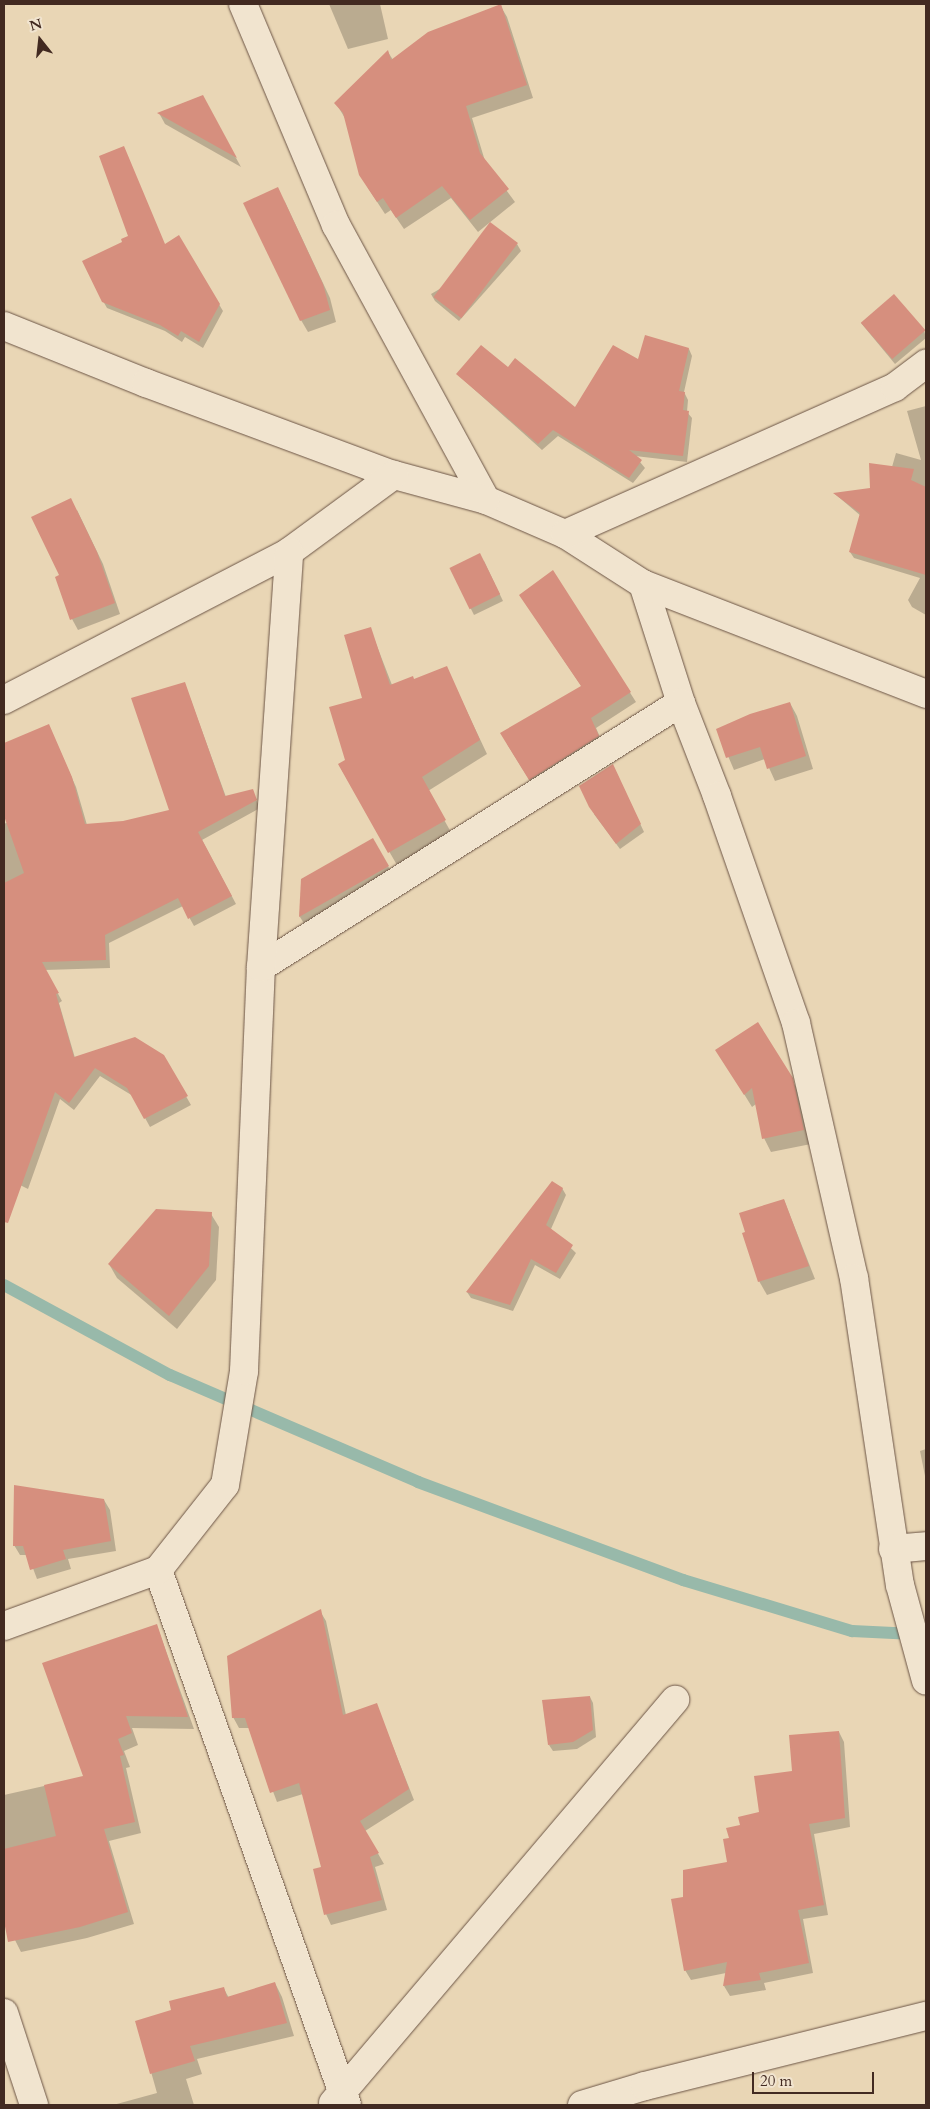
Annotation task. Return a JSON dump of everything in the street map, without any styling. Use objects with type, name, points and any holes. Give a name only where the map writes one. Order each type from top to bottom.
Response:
[{"type":"street","points":[[243,4],[336,225],[486,500]]},
{"type":"street","points":[[4,326],[146,383],[394,475],[486,500],[565,534],[642,584],[926,694]]},
{"type":"street","points":[[565,534],[895,388],[926,364]]},
{"type":"street","points":[[4,700],[289,552],[394,475]]},
{"type":"street","points":[[4,1626],[158,1570],[226,1485],[244,1371],[261,967],[289,552]]},
{"type":"street","points":[[642,584],[681,703],[717,796],[796,1023],[854,1278],[893,1549],[900,1585],[926,1681]]},
{"type":"street","points":[[261,967],[681,703]]},
{"type":"street","points":[[893,1549],[926,1546]]},
{"type":"street","points":[[158,1570],[341,2101]]},
{"type":"street","points":[[341,2101],[675,1700]]},
{"type":"street","points":[[4,2014],[34,2105]]},
{"type":"street","points":[[582,2105],[646,2096],[926,2016]]},
{"type":"building","points":[[501,4],[527,85],[466,106],[480,153],[509,189],[470,220],[442,186],[396,218],[383,198],[377,202],[359,175],[343,113],[334,103],[388,50],[391,60],[428,32]]},
{"type":"building","points":[[203,95],[237,158],[157,113]]},
{"type":"building","points":[[124,146],[165,244],[179,235],[220,304],[199,342],[181,331],[178,336],[160,325],[102,302],[82,261],[122,242],[121,239],[128,236],[99,156]]},
{"type":"building","points":[[278,187],[323,284],[330,310],[300,321],[243,203]]},
{"type":"building","points":[[490,222],[518,243],[461,318],[433,297]]},
{"type":"building","points":[[894,294],[925,330],[892,359],[861,323]]},
{"type":"building","points":[[645,335],[689,348],[679,391],[685,392],[683,410],[689,411],[683,456],[629,450],[642,460],[629,478],[553,430],[538,444],[456,374],[481,345],[508,367],[515,358],[575,407],[613,345],[638,359]]},
{"type":"building","points":[[869,463],[914,469],[911,480],[926,487],[926,575],[849,552],[860,513],[833,493],[870,488]]},
{"type":"building","points":[[71,498],[97,552],[115,603],[70,620],[55,577],[59,575],[31,517]]},
{"type":"building","points":[[480,553],[500,594],[470,609],[449,568]]},
{"type":"building","points":[[553,570],[631,692],[591,718],[599,736],[529,780],[500,733],[581,686],[519,595]]},
{"type":"building","points":[[371,627],[390,685],[413,676],[414,679],[447,666],[480,740],[422,777],[446,820],[388,853],[338,764],[345,760],[329,707],[362,698],[344,635]]},
{"type":"building","points":[[185,682],[225,796],[253,789],[257,800],[198,832],[232,896],[188,919],[178,898],[105,935],[106,960],[42,962],[59,993],[56,994],[74,1057],[135,1037],[164,1055],[188,1096],[144,1119],[127,1088],[95,1068],[69,1103],[55,1092],[8,1223],[4,1222],[4,883],[24,873],[4,816],[4,743],[49,724],[72,777],[85,824],[123,821],[169,810],[131,698]]},
{"type":"building","points":[[790,702],[806,756],[767,769],[760,747],[726,758],[716,729],[750,714]]},
{"type":"building","points":[[613,764],[641,824],[616,844],[589,807],[579,786]]},
{"type":"building","points":[[373,838],[389,866],[299,917],[301,879]]},
{"type":"building","points":[[758,1022],[793,1078],[804,1130],[762,1139],[752,1088],[744,1095],[715,1050]]},
{"type":"building","points":[[552,1181],[563,1188],[546,1225],[573,1245],[556,1273],[531,1259],[510,1305],[466,1292]]},
{"type":"building","points":[[784,1199],[809,1266],[758,1282],[742,1233],[745,1232],[739,1213]]},
{"type":"building","points":[[156,1209],[212,1212],[209,1266],[169,1316],[108,1264]]},
{"type":"building","points":[[14,1485],[104,1499],[111,1541],[63,1550],[66,1559],[30,1570],[23,1546],[13,1546]]},
{"type":"building","points":[[321,1609],[343,1715],[377,1703],[409,1789],[360,1821],[379,1853],[370,1857],[382,1900],[324,1915],[313,1869],[321,1867],[299,1783],[270,1793],[245,1718],[232,1718],[227,1656]]},
{"type":"building","points":[[157,1624],[188,1717],[126,1716],[132,1733],[118,1739],[124,1755],[120,1756],[135,1822],[104,1829],[128,1912],[80,1927],[8,1942],[4,1921],[4,1849],[56,1836],[44,1785],[83,1776],[42,1663]]},
{"type":"building","points":[[590,1696],[593,1730],[573,1742],[548,1745],[542,1700]]},
{"type":"building","points":[[839,1731],[845,1818],[809,1824],[824,1905],[798,1910],[809,1963],[759,1973],[761,1980],[723,1986],[727,1962],[684,1971],[671,1899],[683,1897],[683,1870],[727,1862],[723,1839],[729,1838],[726,1828],[740,1825],[738,1817],[759,1812],[754,1776],[792,1771],[789,1735]]},
{"type":"building","points":[[275,1982],[287,2023],[190,2046],[195,2061],[150,2074],[135,2021],[171,2010],[169,2001],[224,1987],[227,1997]]},
{"type":"waterway","points":[[4,1285],[170,1375],[418,1482],[683,1580],[852,1631],[914,1634]]}]
